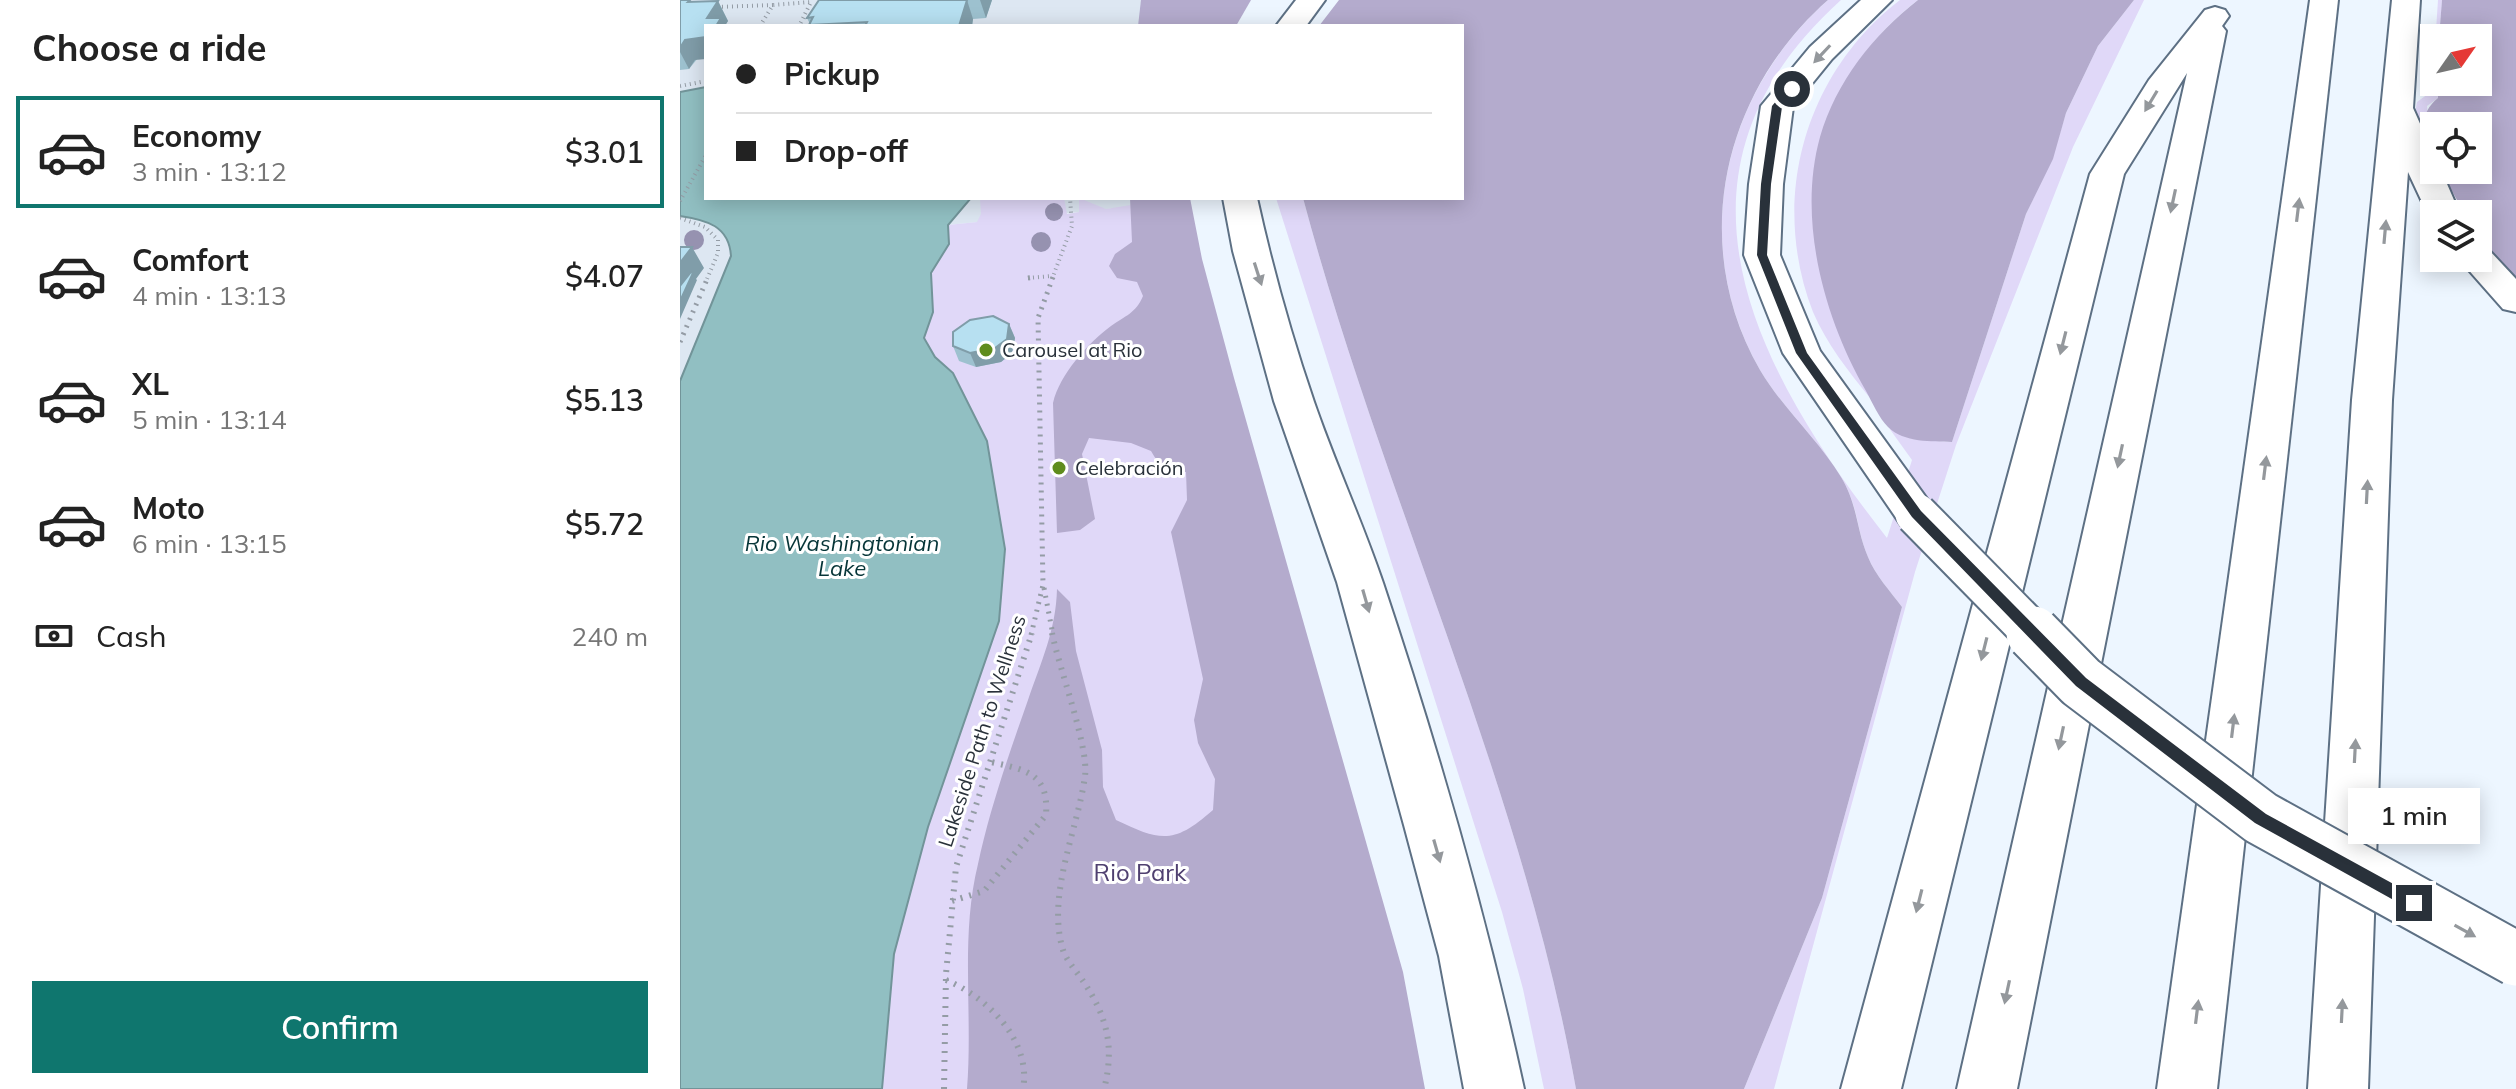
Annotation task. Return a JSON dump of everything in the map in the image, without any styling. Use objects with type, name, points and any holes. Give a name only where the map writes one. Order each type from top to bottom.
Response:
[{"type":"highway","points":[[1269,24],[1283,0]]},
{"type":"highway","points":[[1293,24],[1311,0]]},
{"type":"highway","points":[[1878,0],[1821,53],[1777,106],[1766,184],[1762,255],[1802,353],[1916,514],[2081,682],[2261,818],[2516,959]]},
{"type":"highway","points":[[2187,1089],[2324,0]]},
{"type":"highway","points":[[2338,1089],[2372,400],[2406,0]]},
{"type":"highway","points":[[1871,1089],[2107,174],[2160,87],[2217,8]]},
{"type":"highway","points":[[1987,1089],[2217,8]]},
{"type":"highway","points":[[2395,105],[2437,200]]},
{"type":"highway","points":[[1240,200],[1251,251],[1294,401],[1360,582],[1426,810],[1467,956],[1494,1089]]},
{"type":"highway","points":[[2489,272],[2516,301]]},
{"type":"path","points":[[704,8],[812,3],[800,24]]},
{"type":"path","points":[[761,24],[773,5]]},
{"type":"path","points":[[680,86],[704,81]]},
{"type":"path","points":[[680,201],[704,159]]},
{"type":"path","name":"Lakeside Path to Wellness","points":[[944,1089],[946,980],[956,867],[1029,646],[1043,585],[1038,318],[1072,226],[1070,200]]},
{"type":"path","points":[[680,218],[705,227],[718,240],[718,253],[680,342]]},
{"type":"path","points":[[1028,278],[1052,276]]},
{"type":"path","points":[[1043,585],[1059,670],[1080,737],[1086,773],[1067,845],[1060,912],[1063,951],[1099,1004],[1109,1031],[1111,1063],[1104,1089]]},
{"type":"path","points":[[952,901],[984,891],[1046,815],[1048,799],[1044,786],[1035,774],[991,762]]},
{"type":"path","points":[[946,980],[958,983],[1003,1023],[1025,1059],[1023,1089]]},
{"type":"shaded area","points":[[680,0],[1189,0],[1186,24],[704,24],[704,87],[680,92]]},
{"type":"shaded area","points":[[969,200],[1168,200],[1167,203],[948,225]]},
{"type":"shaded area","points":[[680,216],[709,224],[723,232],[728,237],[731,256],[680,381]]},
{"type":"green space","points":[[1141,0],[1251,0],[1237,24],[1138,24]]},
{"type":"green space","points":[[1339,0],[1828,0],[1792,37],[1763,79],[1741,125],[1727,173],[1722,223],[1725,273],[1738,322],[1760,370],[1841,477],[1851,497],[1871,564],[1902,607],[1822,898],[1744,1089],[1576,1089],[1552,975],[1487,751],[1335,310],[1304,200],[1464,200],[1464,24],[1321,24]]},
{"type":"green space","points":[[1828,0],[1841,0],[1782,66],[1748,134],[1736,202],[1742,271],[1764,339],[1797,407],[1839,473],[1887,538],[1912,460],[1889,428],[1912,439],[1952,442],[2026,214],[2052,159],[2066,113],[2098,46],[2134,0],[2144,0],[2073,147],[1956,445],[1915,572],[1774,1089],[1744,1089],[1822,898],[1902,607],[1871,564],[1851,498],[1841,477],[1760,370],[1738,322],[1725,272],[1722,222],[1727,173],[1741,125],[1763,80],[1792,38]]},
{"type":"green space","points":[[1900,0],[1918,0],[1872,43],[1838,96],[1817,154],[1813,185],[1815,230],[1870,398],[1831,346],[1813,312],[1800,269],[1795,226],[1796,183],[1804,141],[1819,101],[1840,64],[1867,30]]},
{"type":"green space","points":[[1918,0],[2134,0],[2098,46],[2066,113],[2053,159],[2026,214],[1952,442],[1902,436],[1882,419],[1838,332],[1827,300],[1813,235],[1814,169],[1827,117],[1846,79],[1871,44]]},
{"type":"green space","points":[[2438,0],[2442,0],[2440,24],[2436,24]]},
{"type":"green space","points":[[2442,0],[2516,0],[2516,277],[2492,251],[2492,200],[2457,200],[2448,184],[2492,184],[2492,112],[2427,112],[2438,96],[2492,96],[2492,24],[2440,24]]},
{"type":"green space","points":[[2425,96],[2438,96],[2427,106],[2427,112],[2420,112],[2420,129],[2415,113],[2417,102]]},
{"type":"green space","points":[[2437,184],[2444,184],[2455,200],[2445,200]]},
{"type":"green space","name":"Rio Park","points":[[980,200],[1064,200],[1067,214],[1079,212],[1079,200],[1106,209],[1131,205],[1204,284],[1406,1089],[882,1089],[894,954],[928,827],[999,621],[994,493],[987,441],[953,373],[935,357],[924,338],[933,311],[931,273],[949,244],[948,225],[977,222],[981,214]]},
{"type":"green space","name":"Rio Park","points":[[1130,200],[1190,200],[1202,259],[1234,378],[1403,972],[1425,1089],[967,1089],[968,947],[973,892],[994,802],[1051,632],[1057,589],[1070,602],[1076,651],[1102,750],[1103,787],[1116,820],[1145,832],[1167,836],[1188,829],[1213,810],[1215,779],[1198,743],[1194,720],[1203,679],[1171,532],[1187,500],[1186,472],[1165,467],[1151,451],[1131,443],[1089,438],[1082,454],[1095,519],[1080,530],[1057,533],[1053,403],[1062,381],[1084,351],[1133,310],[1143,296],[1137,282],[1117,278],[1109,266],[1115,254],[1132,242]]},
{"type":"green space","points":[[1277,200],[1304,200],[1335,310],[1487,751],[1552,975],[1576,1089],[1544,1089],[1523,989],[1502,912]]},
{"type":"water","name":"Rio Washingtonian Lake","points":[[704,87],[704,200],[969,200],[948,225],[949,244],[931,273],[933,312],[924,338],[935,357],[953,373],[987,441],[1005,549],[999,621],[928,827],[894,954],[882,1089],[680,1089],[680,381],[731,256],[726,238],[715,226],[680,216],[680,92]]},
{"type":"building","points":[[680,0],[718,1],[707,18],[721,18],[717,24],[704,24],[704,37],[685,40],[680,48]]},
{"type":"building","points":[[819,0],[967,0],[960,24],[810,24],[813,17],[807,18]]},
{"type":"building","points":[[680,247],[692,247],[680,263]]},
{"type":"building","points":[[693,273],[680,301],[680,286]]},
{"type":"building","points":[[993,316],[1009,324],[1007,339],[995,348],[970,353],[953,346],[953,332],[970,320]]},
{"type":"place","name":"Carousel at Rio","points":[[986,350]]},
{"type":"place","name":"Celebración","points":[[1059,468]]},
{"type":"route","points":[[1792,89],[1777,106],[1766,184],[1762,255],[1802,353],[1916,514],[2081,682],[2261,818],[2414,903]]}]
